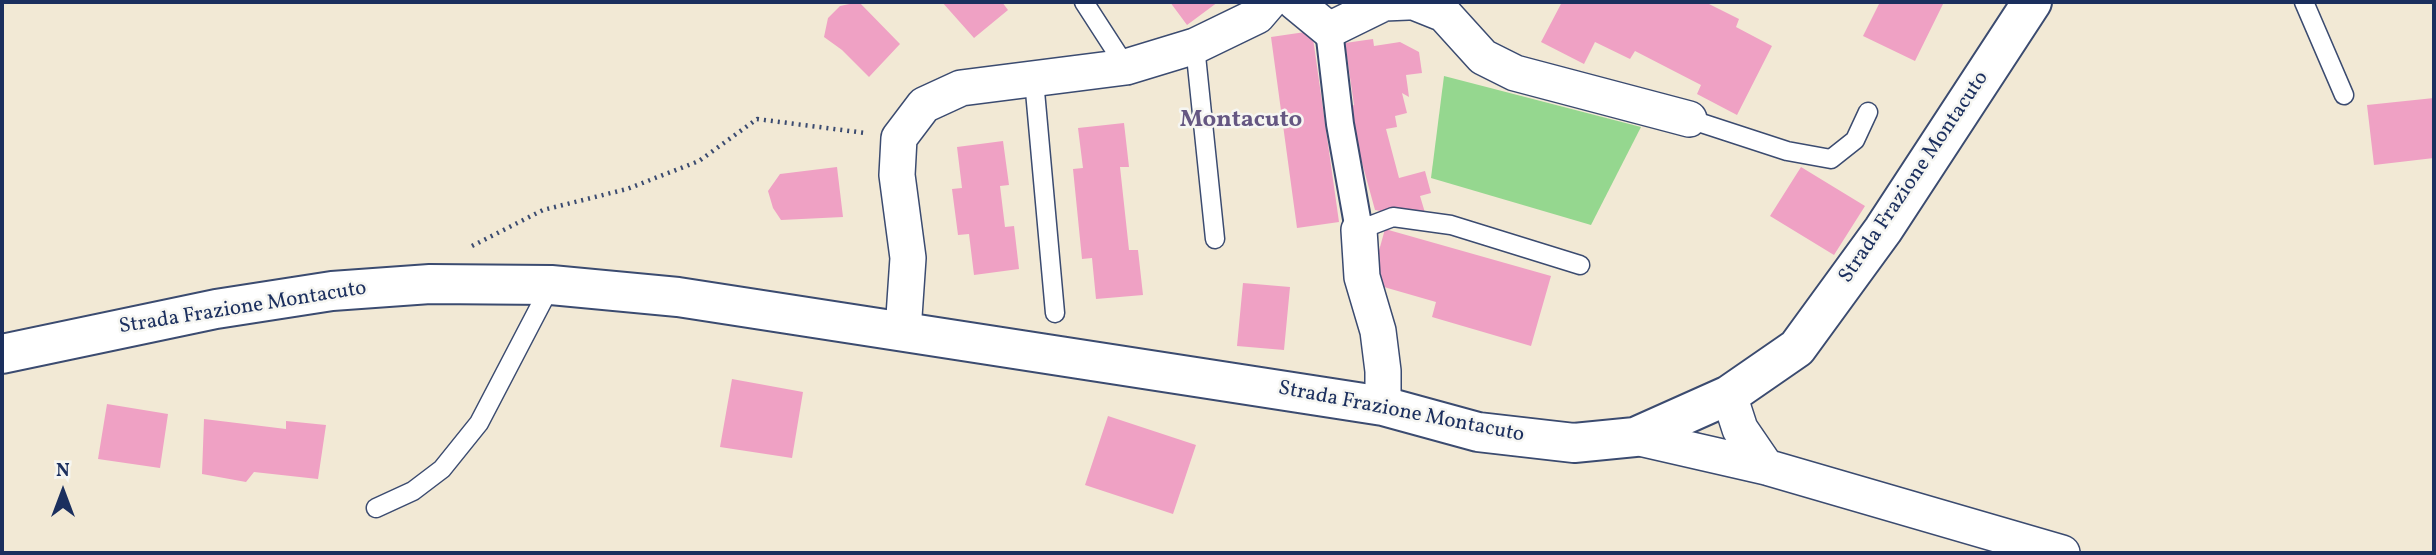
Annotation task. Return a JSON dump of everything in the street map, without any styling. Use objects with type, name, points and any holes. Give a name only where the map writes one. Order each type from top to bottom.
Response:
[{"type":"street","points":[[903,331],[908,258],[897,175],[899,138],[924,105],[961,88],[1126,67],[1195,46],[1257,16],[1269,2]]},
{"type":"street","points":[[1295,2],[1329,30],[1340,124],[1359,230],[1362,277],[1378,331],[1383,371],[1383,406]]},
{"type":"street","points":[[1329,30],[1384,3],[1408,2]]},
{"type":"street","points":[[1414,2],[1444,14],[1483,57],[1515,73],[1689,119]]},
{"type":"street","name":"Strada Frazione Montacuto","points":[[2,354],[216,309],[332,291],[430,284],[551,285],[678,296],[1383,406],[1492,433],[1574,443],[1634,437],[1729,395],[1797,348],[1883,230],[2032,2]]},
{"type":"street","points":[[1729,395],[1740,429],[1766,467]]},
{"type":"street","points":[[1634,437],[1766,467],[2062,553]]},
{"type":"lane","points":[[1084,2],[1126,67]]},
{"type":"lane","points":[[2304,2],[2344,95]]},
{"type":"lane","points":[[1195,46],[1215,239]]},
{"type":"lane","points":[[1034,80],[1055,313]]},
{"type":"lane","points":[[1689,119],[1787,151],[1831,159],[1855,140],[1868,112]]},
{"type":"lane","points":[[1359,230],[1393,216],[1451,225],[1580,265]]},
{"type":"lane","points":[[376,508],[413,491],[442,469],[478,423],[551,285]]},
{"type":"path","points":[[430,284],[471,246],[542,210],[627,189],[699,162],[757,119],[899,138]]},
{"type":"green space","points":[[1444,76],[1641,127],[1591,225],[1431,178]]},
{"type":"building","points":[[859,2],[900,44],[869,77],[842,50],[824,37],[828,18],[840,6]]},
{"type":"building","points":[[942,2],[1002,2],[1008,10],[974,38]]},
{"type":"building","points":[[1170,2],[1218,2],[1187,25]]},
{"type":"building","points":[[1562,2],[1705,2],[1739,19],[1736,27],[1772,46],[1737,115],[1697,94],[1701,85],[1635,51],[1630,59],[1595,42],[1584,64],[1541,42]]},
{"type":"building","points":[[1880,2],[1944,2],[1915,61],[1863,36]]},
{"type":"building","points":[[1312,31],[1339,222],[1297,228],[1271,37]]},
{"type":"building","points":[[1373,39],[1374,46],[1400,42],[1419,52],[1422,73],[1406,75],[1409,97],[1402,93],[1407,113],[1395,116],[1397,127],[1386,129],[1399,178],[1425,171],[1431,193],[1420,196],[1426,216],[1420,218],[1375,210],[1347,108],[1354,105],[1345,43]]},
{"type":"building","points":[[2434,98],[2434,158],[2374,165],[2367,105]]},
{"type":"building","points":[[1124,123],[1129,167],[1120,167],[1129,250],[1138,250],[1143,295],[1096,299],[1092,258],[1082,259],[1073,169],[1083,168],[1078,128]]},
{"type":"building","points":[[1003,141],[1009,185],[1000,186],[1005,227],[1014,226],[1019,269],[974,275],[969,234],[958,235],[952,189],[962,188],[957,147]]},
{"type":"building","points":[[837,167],[843,217],[781,220],[773,208],[768,191],[780,174]]},
{"type":"building","points":[[1801,167],[1865,206],[1834,255],[1770,216]]},
{"type":"building","points":[[1385,229],[1551,276],[1531,346],[1432,317],[1436,302],[1370,283]]},
{"type":"building","points":[[1243,283],[1290,287],[1284,350],[1237,346]]},
{"type":"building","points":[[732,379],[803,392],[792,458],[720,447]]},
{"type":"building","points":[[107,404],[168,414],[160,468],[98,459]]},
{"type":"building","points":[[1108,416],[1196,445],[1173,514],[1085,485]]},
{"type":"building","points":[[204,419],[286,429],[286,421],[326,425],[318,479],[254,472],[246,482],[202,474]]},
{"type":"district","name":"Montacuto","points":[[1241,122]]}]
